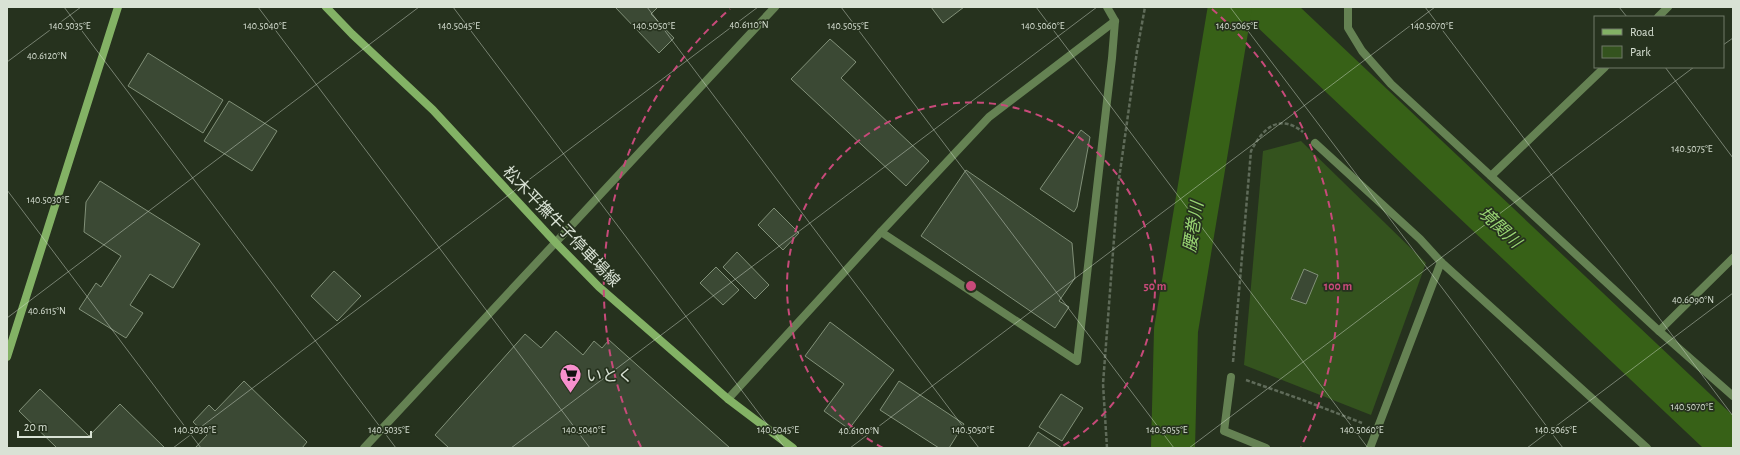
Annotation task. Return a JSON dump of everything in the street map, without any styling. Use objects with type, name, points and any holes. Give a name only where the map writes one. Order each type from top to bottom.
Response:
[{"type":"main road","points":[[7,357],[118,7]]},
{"type":"main road","name":"松木平撫牛子停車場線","points":[[326,7],[352,34],[433,110],[556,243],[600,287],[728,399],[791,447]]},
{"type":"street","points":[[364,448],[775,7]]},
{"type":"street","points":[[881,232],[1077,361],[1115,21],[1107,7]]},
{"type":"street","points":[[1348,7],[1348,28],[1362,51],[1391,84],[1659,331],[1733,396]]},
{"type":"street","points":[[1659,16],[1668,7]]},
{"type":"street","points":[[728,399],[989,117],[1115,21]]},
{"type":"street","points":[[1491,176],[1604,68]]},
{"type":"street","points":[[1315,143],[1420,239],[1441,262],[1647,448]]},
{"type":"street","points":[[1659,331],[1733,258]]},
{"type":"street","points":[[1370,448],[1441,262]]},
{"type":"street","points":[[1232,377],[1224,431],[1266,448]]},
{"type":"path","points":[[1107,448],[1104,384],[1118,186],[1137,51],[1145,7]]},
{"type":"path","points":[[1232,368],[1251,151],[1257,138],[1266,129],[1275,124],[1284,123],[1295,126],[1315,143]]},
{"type":"path","points":[[1245,380],[1304,400],[1377,429]]},
{"type":"green space","points":[[1301,141],[1426,263],[1371,415],[1244,365],[1263,151]]},
{"type":"building","points":[[615,7],[658,7],[651,14],[674,38],[659,53]]},
{"type":"building","points":[[931,7],[964,7],[943,23]]},
{"type":"building","points":[[830,39],[856,62],[841,78],[929,161],[906,186],[791,79]]},
{"type":"building","points":[[148,53],[223,100],[203,133],[128,86]]},
{"type":"building","points":[[229,101],[277,131],[252,171],[204,141]]},
{"type":"building","points":[[1081,130],[1090,137],[1077,207],[1074,212],[1040,189]]},
{"type":"building","points":[[966,170],[1072,243],[1075,278],[1059,301],[1069,307],[1055,328],[921,236]]},
{"type":"building","points":[[100,181],[200,244],[173,288],[150,274],[130,305],[143,313],[126,338],[79,309],[96,283],[101,287],[121,256],[84,232],[86,202]]},
{"type":"building","points":[[774,208],[799,233],[783,250],[758,225]]},
{"type":"building","points":[[737,252],[769,285],[755,299],[723,267]]},
{"type":"building","points":[[716,267],[739,290],[723,305],[700,283]]},
{"type":"building","points":[[1304,269],[1318,275],[1306,304],[1291,299]]},
{"type":"building","points":[[334,271],[361,296],[337,321],[311,296]]},
{"type":"building","points":[[830,322],[894,370],[849,429],[824,411],[844,384],[805,356]]},
{"type":"building","name":"いとく","points":[[556,331],[583,355],[594,341],[602,348],[609,340],[730,448],[449,448],[435,435],[525,334],[541,348]]},
{"type":"building","points":[[244,381],[307,442],[302,448],[195,448],[207,435],[193,422],[209,405],[215,411]]},
{"type":"building","points":[[899,381],[964,424],[949,448],[939,448],[880,410]]},
{"type":"building","points":[[40,389],[89,436],[120,404],[165,448],[57,448],[19,411]]},
{"type":"building","points":[[1061,394],[1083,408],[1062,441],[1039,427]]},
{"type":"building","points":[[1038,432],[1062,448],[1028,448]]},
{"type":"waterway","name":"腰巻川","points":[[1173,448],[1176,330],[1230,7]]},
{"type":"waterway","name":"境関川","points":[[1268,7],[1733,446]]},
{"type":"place","name":"いとく","points":[[570,394]]}]
